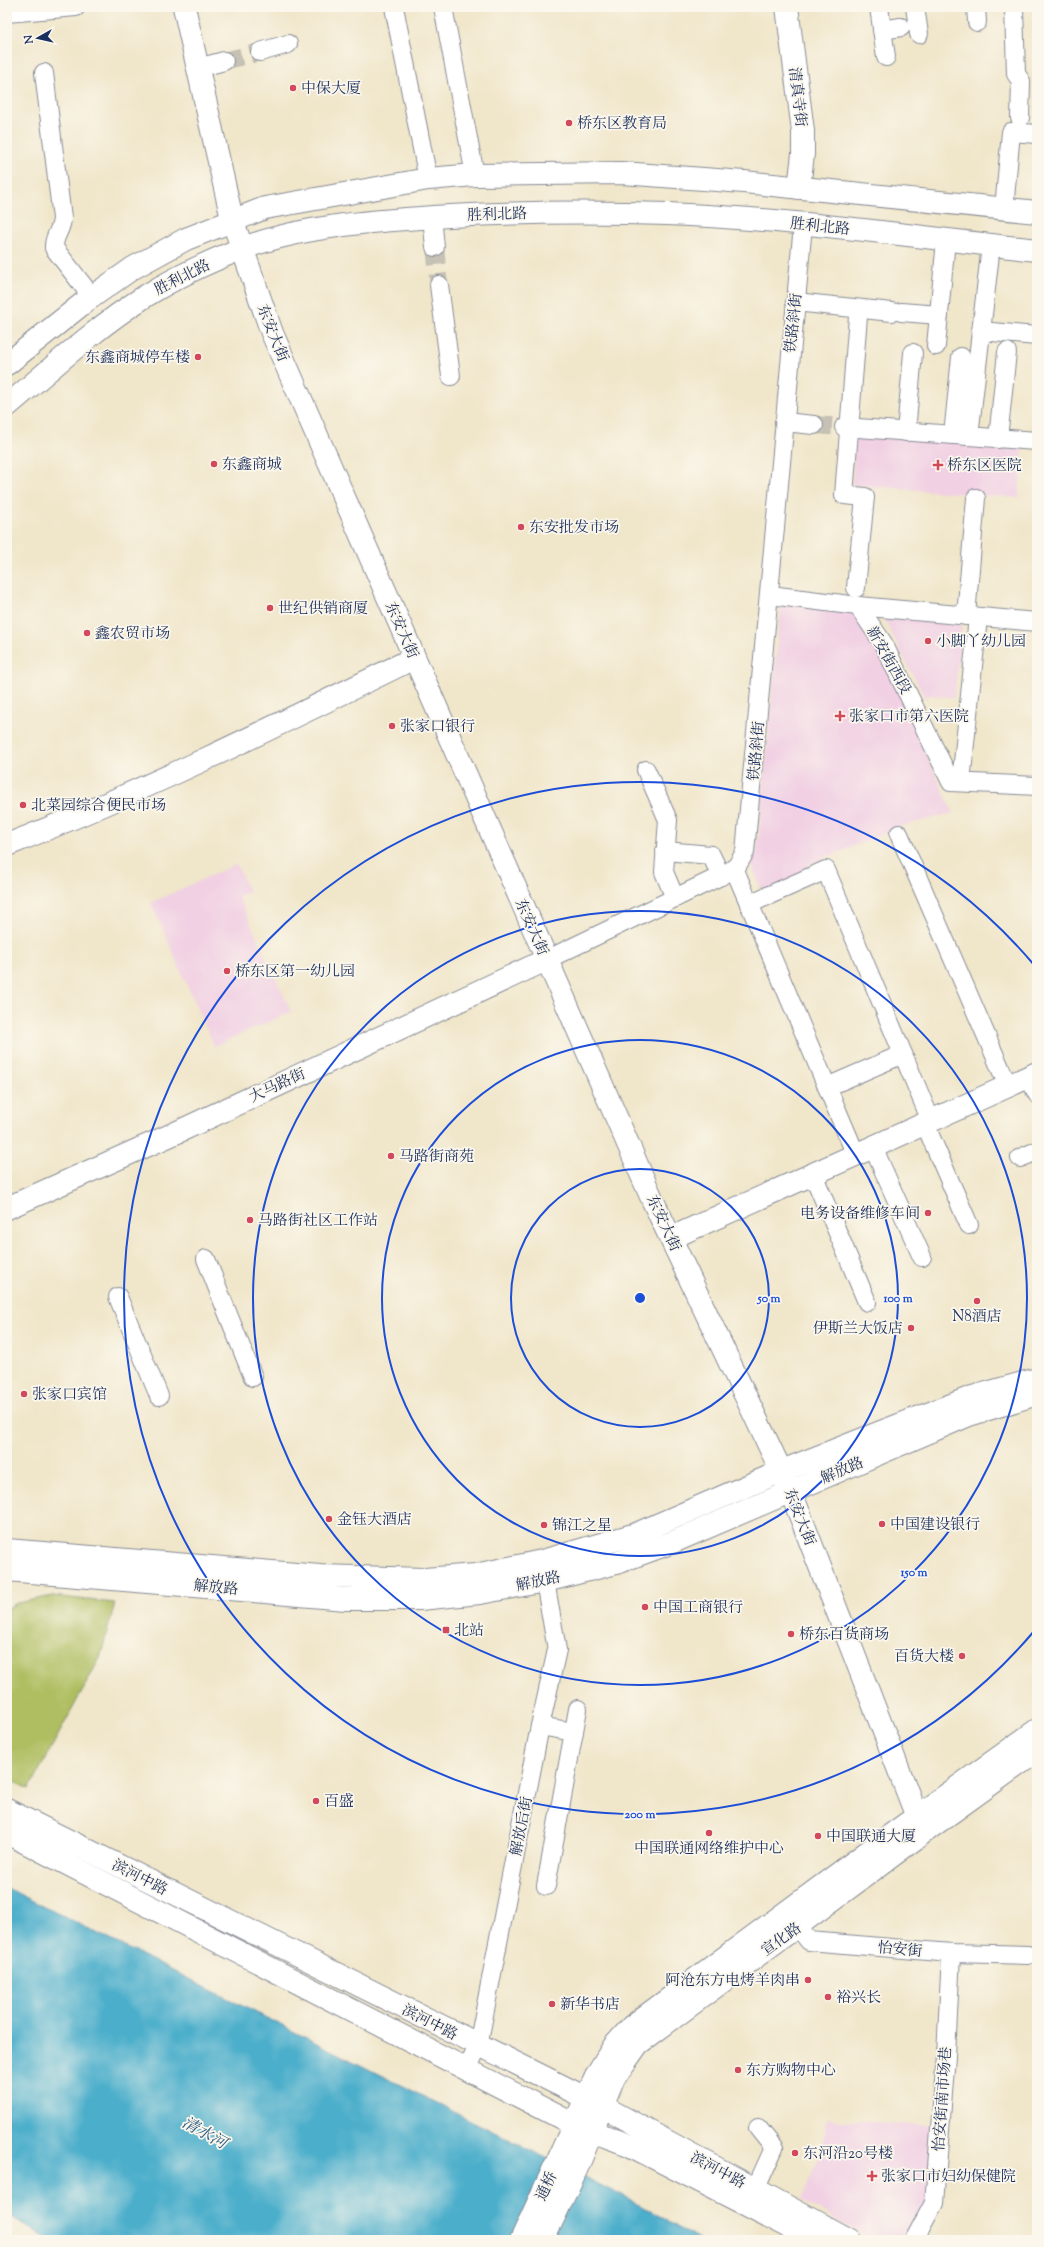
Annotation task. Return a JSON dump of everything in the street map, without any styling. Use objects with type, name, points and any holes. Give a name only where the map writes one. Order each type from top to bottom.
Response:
[{"type":"main road","name":"东安大街","points":[[184,7],[232,219],[272,333],[546,960],[671,1238],[782,1471],[922,1823]]},
{"type":"main road","name":"清真寺街","points":[[787,7],[803,131],[803,154],[799,188]]},
{"type":"main road","name":"胜利北路","points":[[7,364],[92,297],[133,268],[186,238],[232,219],[265,208],[428,179],[474,175],[622,173],[799,188],[1037,212]]},
{"type":"main road","name":"胜利北路","points":[[7,406],[92,334],[144,298],[195,269],[242,249],[274,238],[324,229],[432,217],[509,213],[648,214],[751,219],[1037,250]]},
{"type":"main road","points":[[7,845],[89,813],[214,756],[414,658]]},
{"type":"main road","name":"大马路街","points":[[7,1208],[182,1130],[546,960]]},
{"type":"main road","points":[[671,1238],[1008,1086],[1034,1081]]},
{"type":"main road","name":"解放路","points":[[7,1550],[320,1576],[425,1579],[475,1576],[542,1561],[636,1534],[782,1471],[972,1397],[1037,1379]]},
{"type":"main road","name":"解放路","points":[[7,1570],[346,1599],[428,1599],[480,1593],[545,1581],[616,1563],[644,1553],[791,1492],[969,1415],[1037,1394]]},
{"type":"main road","points":[[7,1583],[37,1573]]},
{"type":"main road","name":"宣化路","points":[[577,2168],[579,2130],[594,2103],[638,2044],[792,1919],[922,1823],[1037,1730]]},
{"type":"main road","name":"宣化路","points":[[922,1823],[1037,1751]]},
{"type":"main road","name":"滨河中路","points":[[7,1810],[594,2103],[751,2197],[815,2240]]},
{"type":"main road","name":"滨河中路","points":[[7,1833],[467,2070],[579,2130],[630,2145],[849,2240]]},
{"type":"main road","name":"通桥","points":[[521,2240],[579,2130]]},
{"type":"main road","name":"通桥","points":[[543,2240],[577,2168]]},
{"type":"street","points":[[7,13],[76,7]]},
{"type":"street","points":[[394,7],[428,179]]},
{"type":"street","points":[[443,7],[474,175]]},
{"type":"street","points":[[879,7],[886,57]]},
{"type":"street","points":[[916,7],[919,34]]},
{"type":"street","points":[[1014,7],[1016,74],[1021,81],[1020,118]]},
{"type":"street","points":[[882,30],[901,27]]},
{"type":"street","points":[[260,52],[288,44]]},
{"type":"street","points":[[198,68],[224,61]]},
{"type":"street","points":[[44,73],[62,218],[62,224],[54,241],[54,248],[92,297]]},
{"type":"street","points":[[1004,209],[1012,132],[1037,134]]},
{"type":"street","points":[[432,217],[435,247]]},
{"type":"street","name":"铁路斜街","points":[[727,872],[742,859],[748,844],[784,422],[803,225]]},
{"type":"street","points":[[936,346],[946,240]]},
{"type":"street","points":[[961,436],[981,331],[991,245]]},
{"type":"street","points":[[439,285],[451,376]]},
{"type":"street","points":[[795,302],[939,315]]},
{"type":"street","points":[[856,588],[865,497],[844,495],[847,427],[858,316]]},
{"type":"street","points":[[981,331],[1037,336]]},
{"type":"street","points":[[998,439],[1006,352]]},
{"type":"street","points":[[906,432],[913,353]]},
{"type":"street","points":[[961,357],[961,436]]},
{"type":"street","points":[[784,422],[814,424]]},
{"type":"street","points":[[847,427],[1037,441]]},
{"type":"street","points":[[976,498],[972,622],[961,782],[1037,786]]},
{"type":"street","points":[[770,595],[972,622],[1037,622]]},
{"type":"street","name":"新安街西段","points":[[858,606],[883,643],[952,782],[961,782]]},
{"type":"street","points":[[646,770],[668,820],[664,872],[675,898]]},
{"type":"street","points":[[899,834],[1008,1086]]},
{"type":"street","points":[[665,851],[711,855],[727,872],[749,904],[827,1087],[922,1257]]},
{"type":"street","points":[[749,904],[826,870],[903,1054],[969,1225]]},
{"type":"street","points":[[546,960],[727,872]]},
{"type":"street","points":[[827,1087],[903,1054]]},
{"type":"street","points":[[1020,1158],[1037,1151]]},
{"type":"street","points":[[813,1174],[867,1302]]},
{"type":"street","points":[[206,1259],[253,1377]]},
{"type":"street","points":[[118,1297],[159,1396]]},
{"type":"street","name":"解放后街","points":[[467,2070],[478,2046],[540,1726],[557,1650],[545,1581]]},
{"type":"street","points":[[546,1886],[578,1709]]},
{"type":"street","points":[[540,1726],[574,1732]]},
{"type":"street","name":"怡安街","points":[[792,1919],[809,1941],[951,1953],[1028,1955]]},
{"type":"street","name":"怡安街南市场巷","points":[[914,2240],[934,2203],[946,2056],[951,1953]]},
{"type":"street","points":[[751,2197],[774,2148],[758,2128]]},
{"type":"shaded area","name":"桥东区医院","points":[[856,432],[1023,445],[1019,498],[852,485]]},
{"type":"shaded area","name":"张家口市第六医院","points":[[781,601],[854,612],[874,637],[953,813],[902,826],[808,865],[811,873],[763,894],[748,856],[757,852]]},
{"type":"shaded area","name":"小脚丫幼儿园","points":[[882,615],[962,624],[954,698],[930,695],[925,698]]},
{"type":"shaded area","name":"桥东区第一幼儿园","points":[[236,864],[249,891],[238,896],[291,1012],[214,1046],[151,903]]},
{"type":"shaded area","name":"张家口市妇幼保健院","points":[[827,2119],[937,2126],[931,2203],[907,2240],[872,2240],[801,2199],[821,2153]]},
{"type":"green space","points":[[53,1596],[115,1603],[100,1658],[29,1789],[7,1779],[7,1608],[17,1603]]},
{"type":"water","name":"清水河","points":[[7,1888],[638,2204],[699,2240],[48,2240],[7,2214]]},
{"type":"tunnel","points":[[224,61],[260,52]]},
{"type":"tunnel","points":[[435,247],[439,285]]},
{"type":"tunnel","points":[[814,425],[844,427]]},
{"type":"place","name":"中保大厦","points":[[293,88]]},
{"type":"place","name":"桥东区教育局","points":[[569,123]]},
{"type":"place","name":"东鑫商城停车楼","points":[[198,357]]},
{"type":"place","name":"东鑫商城","points":[[214,464]]},
{"type":"place","name":"桥东区医院","points":[[938,465]]},
{"type":"place","name":"东安批发市场","points":[[521,527]]},
{"type":"place","name":"世纪供销商厦","points":[[270,608]]},
{"type":"place","name":"鑫农贸市场","points":[[87,633]]},
{"type":"place","name":"小脚丫幼儿园","points":[[928,641]]},
{"type":"place","name":"张家口市第六医院","points":[[840,716]]},
{"type":"place","name":"张家口银行","points":[[392,726]]},
{"type":"place","name":"北菜园综合便民市场","points":[[23,805]]},
{"type":"place","name":"桥东区第一幼儿园","points":[[227,971]]},
{"type":"place","name":"马路街商苑","points":[[391,1156]]},
{"type":"place","name":"电务设备维修车间","points":[[928,1213]]},
{"type":"place","name":"马路街社区工作站","points":[[250,1220]]},
{"type":"place","name":"N8酒店","points":[[977,1301]]},
{"type":"place","name":"伊斯兰大饭店","points":[[911,1328]]},
{"type":"place","name":"张家口宾馆","points":[[24,1394]]},
{"type":"place","name":"金钰大酒店","points":[[329,1519]]},
{"type":"place","name":"中国建设银行","points":[[882,1524]]},
{"type":"place","name":"锦江之星","points":[[544,1525]]},
{"type":"place","name":"中国工商银行","points":[[645,1607]]},
{"type":"place","name":"北站","points":[[446,1630]]},
{"type":"place","name":"桥东百货商场","points":[[791,1634]]},
{"type":"place","name":"百货大楼","points":[[962,1656]]},
{"type":"place","name":"百盛","points":[[316,1801]]},
{"type":"place","name":"中国联通网络维护中心","points":[[709,1833]]},
{"type":"place","name":"中国联通大厦","points":[[818,1836]]},
{"type":"place","name":"阿沧东方电烤羊肉串","points":[[808,1980]]},
{"type":"place","name":"裕兴长","points":[[828,1997]]},
{"type":"place","name":"新华书店","points":[[552,2004]]},
{"type":"place","name":"东方购物中心","points":[[738,2070]]},
{"type":"place","name":"东河沿20号楼","points":[[795,2153]]},
{"type":"place","name":"张家口市妇幼保健院","points":[[872,2176]]}]
